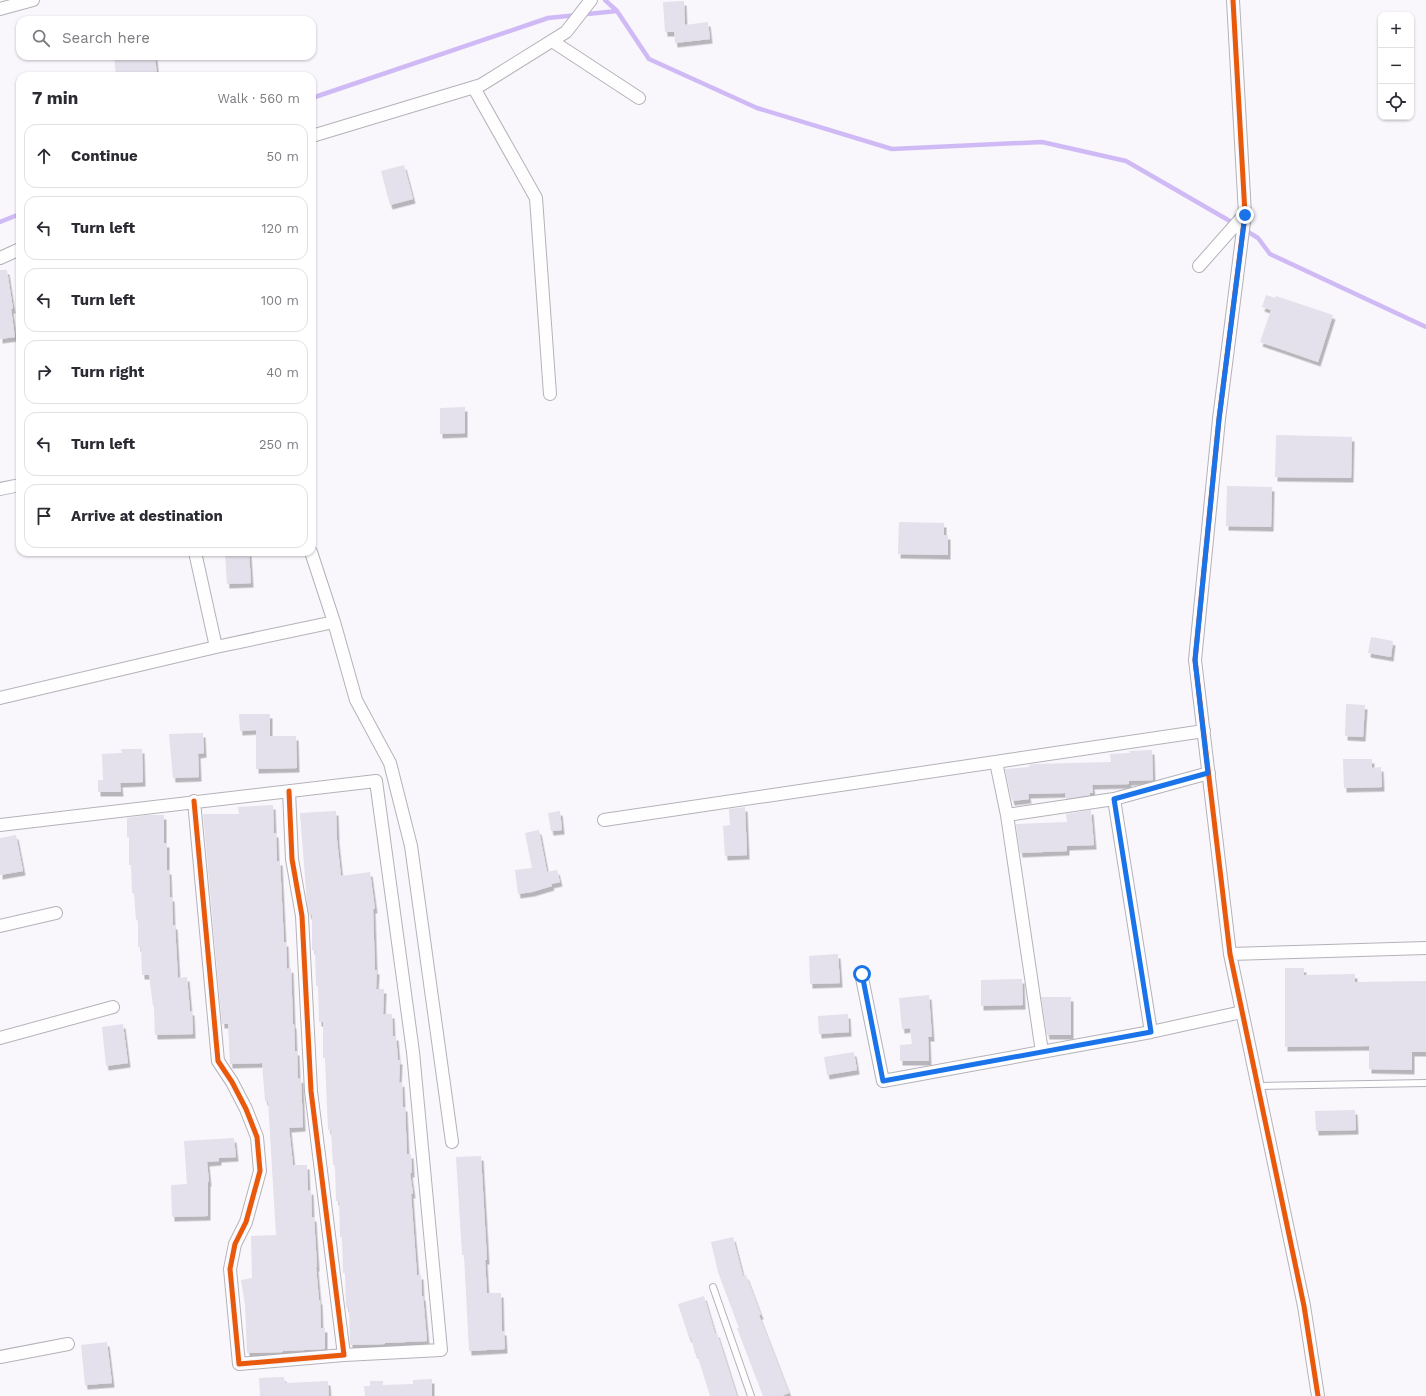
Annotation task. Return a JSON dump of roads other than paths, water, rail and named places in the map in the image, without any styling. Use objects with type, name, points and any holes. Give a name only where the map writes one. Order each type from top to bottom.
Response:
[{"type":"street","points":[[2,5],[33,0]]},
{"type":"street","points":[[316,135],[481,85],[566,32],[591,0]]},
{"type":"street","points":[[1233,0],[1244,214],[1219,419],[1195,660],[1230,954],[1304,1306],[1317,1396]]},
{"type":"street","points":[[552,41],[639,98]]},
{"type":"street","points":[[474,88],[536,198],[550,394]]},
{"type":"street","points":[[1199,266],[1244,214]]},
{"type":"street","points":[[0,258],[16,251]]},
{"type":"street","points":[[0,489],[16,486]]},
{"type":"street","points":[[196,556],[216,648]]},
{"type":"street","points":[[312,556],[334,622],[356,700],[390,763],[411,846],[452,1142]]},
{"type":"street","points":[[0,698],[334,622]]},
{"type":"street","points":[[604,820],[1204,731]]},
{"type":"street","points":[[996,762],[1007,816],[1042,1052]]},
{"type":"street","points":[[1007,816],[1114,799],[1208,773]]},
{"type":"street","points":[[0,824],[194,801],[376,781],[414,1060],[441,1350],[344,1355],[239,1364],[230,1269],[235,1244],[246,1222],[260,1171],[257,1138],[246,1109],[232,1082],[218,1061],[194,801]]},
{"type":"street","points":[[288,791],[292,859],[302,916],[311,1091],[344,1355]]},
{"type":"street","points":[[1114,799],[1151,1032]]},
{"type":"street","points":[[0,926],[56,913]]},
{"type":"street","points":[[1230,954],[1426,948]]},
{"type":"street","points":[[862,974],[883,1081],[1151,1032],[1242,1012]]},
{"type":"street","points":[[0,1038],[113,1007]]},
{"type":"street","points":[[0,1357],[68,1344]]},
{"type":"lane","points":[[1258,1086],[1426,1083]]},
{"type":"lane","points":[[712,1287],[751,1396]]},
{"type":"waterway","points":[[605,0],[617,11]]},
{"type":"waterway","points":[[316,97],[548,18],[617,11],[649,59],[757,108],[892,149],[1042,142],[1126,161],[1235,224]]},
{"type":"waterway","points":[[0,222],[16,216]]},
{"type":"waterway","points":[[1245,230],[1258,238],[1270,254],[1426,327]]}]
